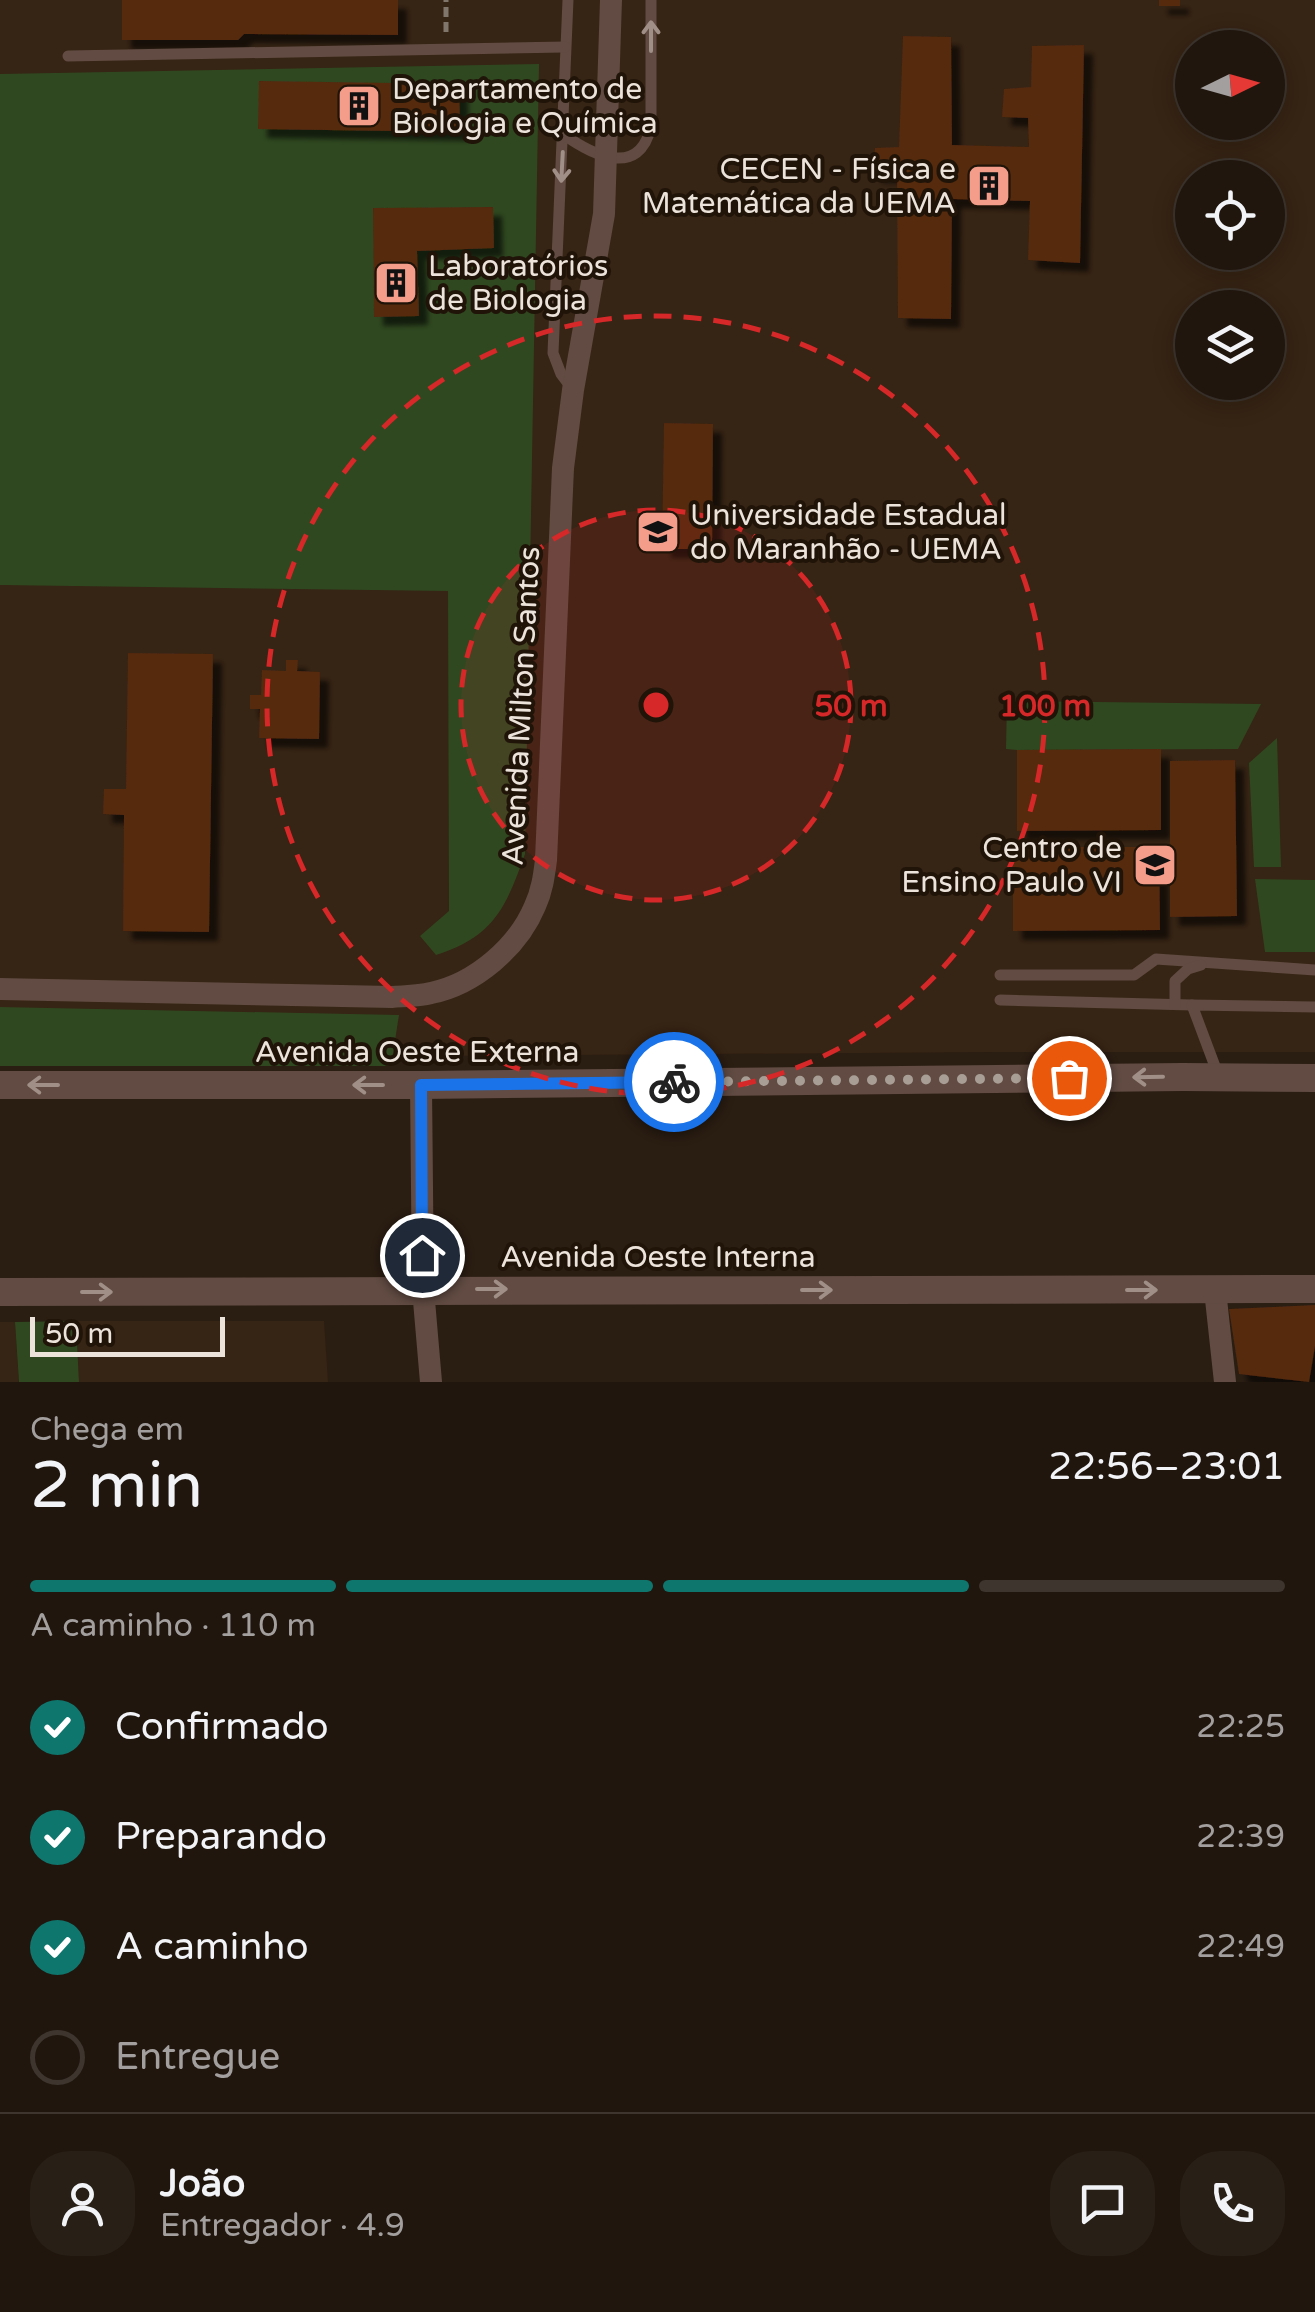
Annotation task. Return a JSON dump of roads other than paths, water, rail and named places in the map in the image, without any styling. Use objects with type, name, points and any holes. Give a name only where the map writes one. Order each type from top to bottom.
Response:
[{"type":"street","name":"Avenida Milton Santos","points":[[0,989],[392,997],[431,994],[468,979],[518,936],[536,904],[546,860],[562,468],[604,214],[611,0]]},
{"type":"street","name":"Avenida Oeste Externa","points":[[0,1085],[1315,1078]]},
{"type":"street","points":[[421,1085],[422,1289],[432,1382]]},
{"type":"street","points":[[1215,1290],[1225,1382]]},
{"type":"street","name":"Avenida Oeste Interna","points":[[0,1292],[1315,1290]]},
{"type":"lane","points":[[568,0],[553,353],[561,374],[574,390]]},
{"type":"lane","points":[[563,134],[584,149],[608,157],[627,156],[645,146],[651,126],[651,0]]},
{"type":"lane","points":[[68,56],[566,47]]},
{"type":"lane","points":[[1000,975],[1134,976],[1156,959],[1315,970]]},
{"type":"lane","points":[[1175,1004],[1175,980],[1188,968],[1210,963]]},
{"type":"lane","points":[[1000,1000],[1315,1008]]},
{"type":"lane","points":[[1192,1005],[1219,1077]]},
{"type":"place","name":"Departamento de Biologia e Química","points":[[359,106]]},
{"type":"place","name":"CECEN - Física e Matemática da UEMA","points":[[989,186]]},
{"type":"place","name":"Laboratórios de Biologia","points":[[396,283]]},
{"type":"place","name":"Universidade Estadual do Maranhão - UEMA","points":[[658,532]]},
{"type":"place","name":"Centro de Ensino Paulo VI","points":[[1155,865]]}]
